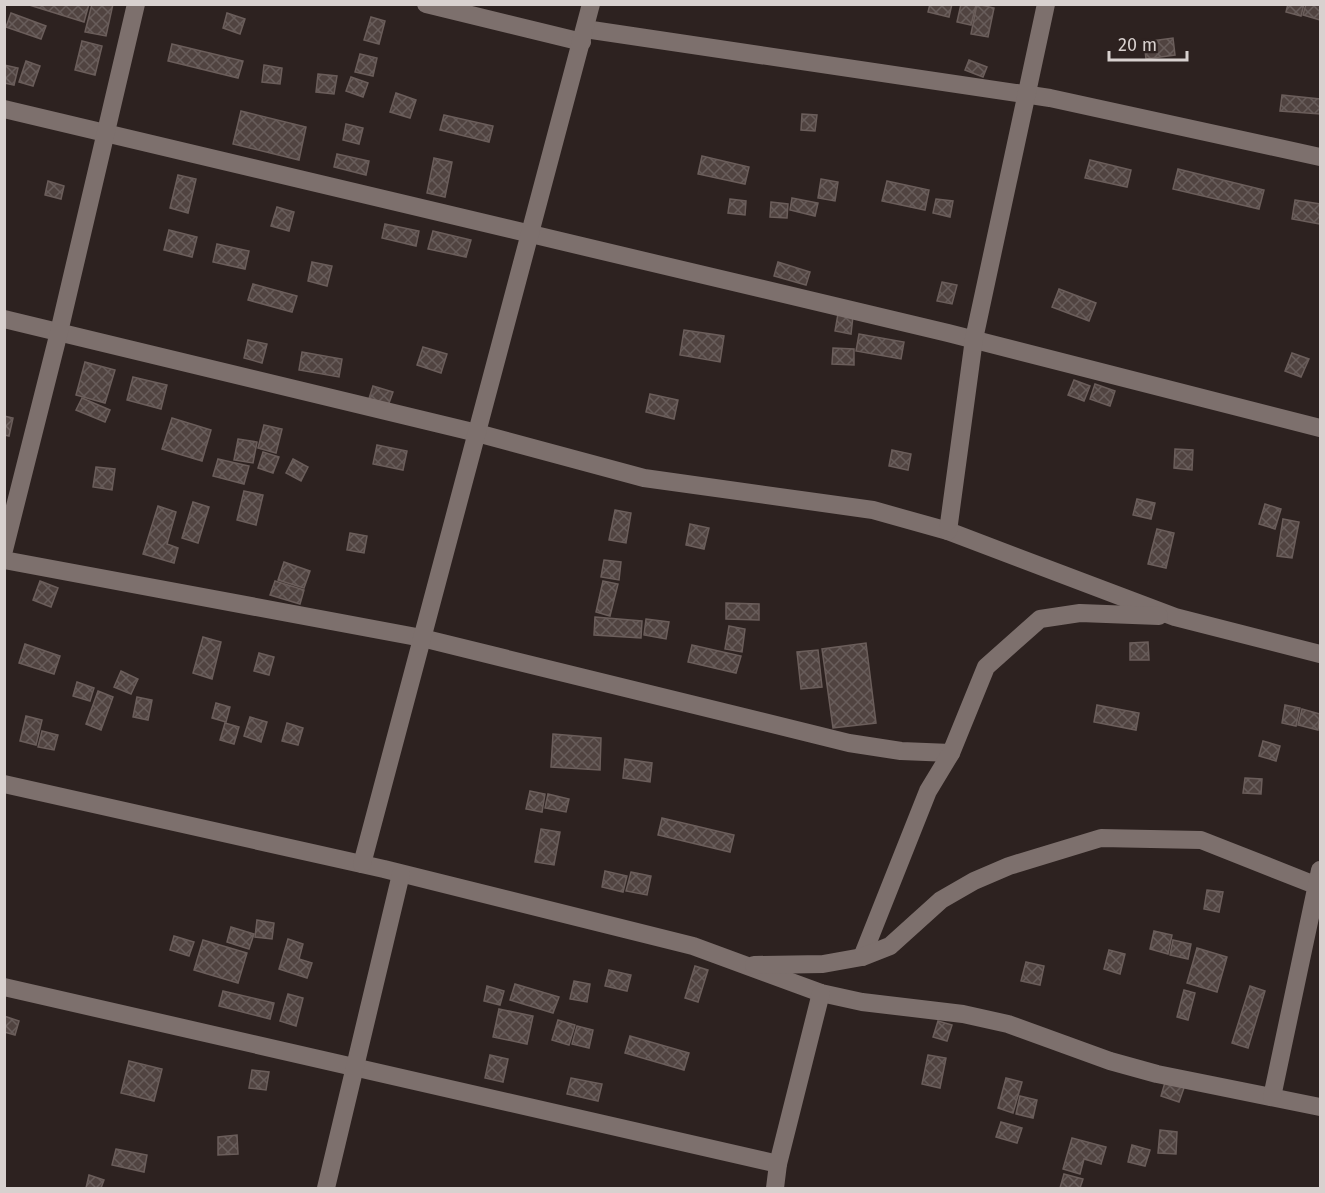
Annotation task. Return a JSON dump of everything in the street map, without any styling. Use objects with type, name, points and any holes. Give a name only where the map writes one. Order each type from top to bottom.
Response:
[{"type":"street","points":[[4,550],[59,332],[136,4]]},
{"type":"street","points":[[426,4],[583,35],[1026,94],[1320,157]]},
{"type":"street","points":[[362,864],[591,4]]},
{"type":"street","points":[[948,531],[974,339],[1046,4]]},
{"type":"street","points":[[4,109],[974,339],[1320,428]]},
{"type":"street","points":[[4,319],[477,433],[644,478],[873,510],[948,531],[1176,617],[1320,654]]},
{"type":"street","points":[[4,560],[422,638],[849,743],[901,751],[951,753]]},
{"type":"street","points":[[861,957],[928,791],[951,753],[986,667],[1040,619],[1080,614],[1176,617]]},
{"type":"street","points":[[4,784],[362,864],[693,946],[821,993],[862,1002],[963,1014],[1008,1024],[1110,1061],[1157,1074],[1320,1107]]},
{"type":"street","points":[[743,965],[823,964],[861,957],[890,946],[941,900],[974,881],[1009,866],[1101,838],[1201,840],[1319,881],[1272,1097]]},
{"type":"street","points":[[326,1188],[401,874]]},
{"type":"street","points":[[4,987],[778,1164]]},
{"type":"street","points":[[775,1188],[778,1164],[821,993]]},
{"type":"building","points":[[26,4],[89,4],[84,22]]},
{"type":"building","points":[[92,4],[113,4],[106,36],[85,32]]},
{"type":"building","points":[[930,4],[952,4],[949,17],[928,12]]},
{"type":"building","points":[[961,4],[976,5],[971,25],[957,22]]},
{"type":"building","points":[[977,4],[994,8],[988,37],[971,34]]},
{"type":"building","points":[[1288,4],[1304,4],[1301,16],[1286,12]]},
{"type":"building","points":[[1306,4],[1320,4],[1320,20],[1303,15]]},
{"type":"building","points":[[11,13],[46,26],[41,39],[6,27]]},
{"type":"building","points":[[227,13],[245,19],[240,34],[223,28]]},
{"type":"building","points":[[371,17],[385,21],[379,44],[364,40]]},
{"type":"building","points":[[1173,38],[1175,55],[1146,59],[1144,42]]},
{"type":"building","points":[[82,41],[102,46],[95,75],[75,70]]},
{"type":"building","points":[[172,44],[243,61],[238,78],[168,61]]},
{"type":"building","points":[[360,54],[377,58],[373,76],[355,72]]},
{"type":"building","points":[[969,60],[987,67],[983,77],[965,70]]},
{"type":"building","points":[[26,61],[40,66],[33,86],[19,82]]},
{"type":"building","points":[[4,65],[18,68],[14,85],[4,83]]},
{"type":"building","points":[[264,65],[282,68],[280,84],[262,82]]},
{"type":"building","points":[[318,74],[337,76],[334,94],[316,92]]},
{"type":"building","points":[[351,77],[368,83],[363,97],[346,91]]},
{"type":"building","points":[[396,93],[416,100],[410,118],[390,112]]},
{"type":"building","points":[[1282,95],[1320,99],[1320,114],[1280,111]]},
{"type":"building","points":[[241,111],[306,127],[299,160],[233,144]]},
{"type":"building","points":[[802,114],[817,115],[815,131],[801,130]]},
{"type":"building","points":[[444,115],[493,126],[489,142],[440,130]]},
{"type":"building","points":[[346,124],[363,128],[359,144],[343,140]]},
{"type":"building","points":[[337,154],[369,161],[366,175],[334,167]]},
{"type":"building","points":[[702,156],[749,167],[745,184],[698,174]]},
{"type":"building","points":[[434,158],[452,162],[445,197],[427,193]]},
{"type":"building","points":[[1090,160],[1131,170],[1127,187],[1085,178]]},
{"type":"building","points":[[1178,169],[1264,190],[1259,209],[1173,189]]},
{"type":"building","points":[[178,175],[196,179],[188,213],[170,208]]},
{"type":"building","points":[[821,179],[838,182],[835,201],[818,198]]},
{"type":"building","points":[[48,181],[64,186],[61,199],[45,195]]},
{"type":"building","points":[[887,181],[929,190],[925,210],[882,201]]},
{"type":"building","points":[[792,198],[818,203],[815,216],[790,210]]},
{"type":"building","points":[[730,199],[746,201],[745,215],[728,213]]},
{"type":"building","points":[[936,199],[953,201],[950,217],[933,213]]},
{"type":"building","points":[[1295,200],[1320,204],[1320,224],[1292,219]]},
{"type":"building","points":[[771,202],[788,204],[787,218],[770,217]]},
{"type":"building","points":[[277,207],[294,212],[289,231],[271,226]]},
{"type":"building","points":[[385,224],[419,231],[416,246],[382,238]]},
{"type":"building","points":[[169,230],[197,237],[192,257],[164,250]]},
{"type":"building","points":[[433,231],[471,240],[466,257],[428,249]]},
{"type":"building","points":[[217,244],[249,251],[245,269],[213,262]]},
{"type":"building","points":[[312,262],[332,266],[327,286],[308,281]]},
{"type":"building","points":[[778,262],[810,272],[806,285],[774,276]]},
{"type":"building","points":[[942,282],[957,285],[952,304],[937,301]]},
{"type":"building","points":[[253,284],[297,296],[292,312],[248,300]]},
{"type":"building","points":[[1059,289],[1096,303],[1089,321],[1052,307]]},
{"type":"building","points":[[838,314],[853,316],[851,334],[835,331]]},
{"type":"building","points":[[684,330],[724,336],[720,362],[680,355]]},
{"type":"building","points":[[859,334],[904,342],[901,359],[856,351]]},
{"type":"building","points":[[248,340],[267,344],[262,363],[244,358]]},
{"type":"building","points":[[423,347],[447,354],[441,373],[417,365]]},
{"type":"building","points":[[833,348],[854,349],[854,365],[832,364]]},
{"type":"building","points":[[302,352],[342,359],[339,377],[299,370]]},
{"type":"building","points":[[1292,353],[1309,359],[1301,377],[1285,371]]},
{"type":"building","points":[[85,362],[115,370],[105,403],[76,395]]},
{"type":"building","points":[[133,377],[167,385],[161,409],[127,400]]},
{"type":"building","points":[[1074,380],[1090,386],[1084,401],[1068,395]]},
{"type":"building","points":[[1095,384],[1115,391],[1110,406],[1090,399]]},
{"type":"building","points":[[373,386],[393,392],[385,414],[366,408]]},
{"type":"building","points":[[650,394],[678,400],[674,419],[646,412]]},
{"type":"building","points":[[82,398],[110,410],[105,422],[76,410]]},
{"type":"building","points":[[4,416],[13,418],[9,436],[4,435]]},
{"type":"building","points":[[172,418],[211,430],[202,461],[162,449]]},
{"type":"building","points":[[264,425],[282,429],[276,453],[258,448]]},
{"type":"building","points":[[238,439],[257,442],[253,463],[234,460]]},
{"type":"building","points":[[377,445],[407,451],[403,470],[373,464]]},
{"type":"building","points":[[1175,449],[1193,450],[1192,470],[1174,468]]},
{"type":"building","points":[[892,450],[911,454],[908,470],[889,466]]},
{"type":"building","points":[[263,452],[279,457],[273,473],[258,468]]},
{"type":"building","points":[[218,459],[249,466],[244,484],[213,476]]},
{"type":"building","points":[[293,459],[308,467],[301,481],[286,473]]},
{"type":"building","points":[[96,467],[115,469],[112,490],[93,487]]},
{"type":"building","points":[[244,491],[263,495],[256,525],[237,520]]},
{"type":"building","points":[[1137,499],[1155,503],[1151,519],[1133,515]]},
{"type":"building","points":[[193,502],[209,507],[198,543],[182,538]]},
{"type":"building","points":[[1265,504],[1281,509],[1275,529],[1259,524]]},
{"type":"building","points":[[158,506],[176,512],[167,544],[178,548],[174,563],[143,554]]},
{"type":"building","points":[[615,510],[631,513],[626,543],[609,540]]},
{"type":"building","points":[[1283,519],[1299,522],[1292,558],[1277,556]]},
{"type":"building","points":[[690,524],[709,528],[704,549],[686,545]]},
{"type":"building","points":[[1157,529],[1174,533],[1166,568],[1148,564]]},
{"type":"building","points":[[350,533],[367,536],[364,553],[347,550]]},
{"type":"building","points":[[604,560],[621,562],[619,580],[601,577]]},
{"type":"building","points":[[284,562],[310,571],[304,588],[278,580]]},
{"type":"building","points":[[40,581],[58,588],[51,607],[33,600]]},
{"type":"building","points":[[275,581],[304,590],[300,604],[270,595]]},
{"type":"building","points":[[603,581],[618,584],[610,616],[596,612]]},
{"type":"building","points":[[726,603],[759,604],[759,620],[726,619]]},
{"type":"building","points":[[595,617],[642,621],[641,638],[594,635]]},
{"type":"building","points":[[646,619],[669,622],[666,639],[644,635]]},
{"type":"building","points":[[729,626],[745,629],[742,652],[725,649]]},
{"type":"building","points":[[203,637],[221,642],[212,679],[193,673]]},
{"type":"building","points":[[1148,642],[1149,660],[1130,660],[1130,643]]},
{"type":"building","points":[[866,643],[876,723],[833,728],[822,649]]},
{"type":"building","points":[[25,644],[60,656],[54,674],[19,663]]},
{"type":"building","points":[[692,645],[741,656],[736,673],[688,662]]},
{"type":"building","points":[[818,650],[822,687],[801,689],[797,652]]},
{"type":"building","points":[[259,653],[274,657],[269,675],[254,671]]},
{"type":"building","points":[[121,671],[138,679],[131,694],[114,687]]},
{"type":"building","points":[[77,682],[94,688],[90,701],[73,696]]},
{"type":"building","points":[[98,691],[113,697],[101,730],[86,724]]},
{"type":"building","points":[[137,697],[152,700],[148,720],[133,717]]},
{"type":"building","points":[[216,703],[230,707],[226,722],[212,718]]},
{"type":"building","points":[[1097,705],[1139,713],[1136,730],[1094,722]]},
{"type":"building","points":[[1285,705],[1300,708],[1296,726],[1282,723]]},
{"type":"building","points":[[1302,709],[1320,714],[1318,730],[1298,725]]},
{"type":"building","points":[[26,716],[42,720],[36,745],[20,741]]},
{"type":"building","points":[[250,717],[267,722],[261,742],[244,736]]},
{"type":"building","points":[[225,723],[239,727],[234,744],[220,740]]},
{"type":"building","points":[[287,723],[303,728],[298,745],[282,741]]},
{"type":"building","points":[[42,731],[58,735],[54,750],[38,747]]},
{"type":"building","points":[[553,734],[601,738],[600,770],[551,767]]},
{"type":"building","points":[[1263,741],[1280,746],[1276,761],[1259,756]]},
{"type":"building","points":[[625,759],[652,763],[650,782],[623,778]]},
{"type":"building","points":[[1245,778],[1262,779],[1261,794],[1243,793]]},
{"type":"building","points":[[530,791],[545,794],[542,812],[526,809]]},
{"type":"building","points":[[548,794],[569,799],[566,812],[545,808]]},
{"type":"building","points":[[662,818],[734,835],[730,852],[658,835]]},
{"type":"building","points":[[541,829],[560,832],[554,865],[535,862]]},
{"type":"building","points":[[605,871],[627,876],[623,892],[602,887]]},
{"type":"building","points":[[631,872],[651,876],[647,895],[626,891]]},
{"type":"building","points":[[1207,890],[1223,892],[1219,912],[1204,909]]},
{"type":"building","points":[[257,920],[274,923],[272,939],[255,937]]},
{"type":"building","points":[[231,927],[254,934],[249,949],[227,942]]},
{"type":"building","points":[[1154,931],[1172,935],[1168,954],[1150,949]]},
{"type":"building","points":[[174,936],[194,942],[189,956],[170,950]]},
{"type":"building","points":[[288,939],[303,944],[299,959],[312,963],[307,978],[279,969]]},
{"type":"building","points":[[203,940],[247,953],[238,983],[194,970]]},
{"type":"building","points":[[1173,940],[1191,944],[1188,959],[1170,955]]},
{"type":"building","points":[[1197,948],[1227,957],[1217,992],[1187,983]]},
{"type":"building","points":[[1109,950],[1125,954],[1120,974],[1104,969]]},
{"type":"building","points":[[1026,962],[1044,966],[1040,985],[1021,981]]},
{"type":"building","points":[[695,966],[708,970],[698,1002],[685,998]]},
{"type":"building","points":[[609,970],[631,975],[627,991],[605,986]]},
{"type":"building","points":[[574,981],[590,984],[587,1002],[570,999]]},
{"type":"building","points":[[515,984],[559,997],[553,1013],[510,1000]]},
{"type":"building","points":[[487,986],[504,991],[500,1005],[484,1001]]},
{"type":"building","points":[[1250,986],[1265,991],[1248,1048],[1232,1043]]},
{"type":"building","points":[[1184,990],[1195,993],[1188,1020],[1177,1017]]},
{"type":"building","points":[[223,991],[274,1003],[270,1019],[219,1006]]},
{"type":"building","points":[[288,994],[303,998],[296,1026],[280,1021]]},
{"type":"building","points":[[499,1009],[533,1016],[527,1044],[493,1037]]},
{"type":"building","points":[[4,1016],[19,1021],[15,1035],[4,1032]]},
{"type":"building","points":[[558,1020],[575,1025],[569,1045],[552,1040]]},
{"type":"building","points":[[938,1021],[952,1025],[947,1041],[933,1037]]},
{"type":"building","points":[[577,1026],[593,1030],[589,1048],[572,1044]]},
{"type":"building","points":[[630,1036],[689,1053],[684,1070],[625,1053]]},
{"type":"building","points":[[490,1055],[508,1059],[503,1082],[485,1078]]},
{"type":"building","points":[[928,1055],[946,1058],[940,1088],[922,1084]]},
{"type":"building","points":[[129,1061],[162,1069],[154,1101],[121,1093]]},
{"type":"building","points":[[252,1070],[269,1072],[266,1090],[249,1088]]},
{"type":"building","points":[[571,1078],[602,1084],[598,1101],[567,1094]]},
{"type":"building","points":[[1006,1078],[1022,1082],[1013,1113],[998,1108]]},
{"type":"building","points":[[1166,1079],[1185,1085],[1179,1102],[1161,1096]]},
{"type":"building","points":[[1020,1096],[1037,1100],[1033,1118],[1016,1114]]},
{"type":"building","points":[[1001,1122],[1022,1128],[1017,1143],[996,1137]]},
{"type":"building","points":[[1160,1130],[1177,1132],[1176,1154],[1158,1153]]},
{"type":"building","points":[[237,1135],[238,1154],[218,1155],[218,1137]]},
{"type":"building","points":[[1072,1138],[1106,1147],[1101,1164],[1084,1159],[1080,1174],[1063,1169]]},
{"type":"building","points":[[1132,1145],[1150,1150],[1145,1166],[1128,1162]]},
{"type":"building","points":[[116,1149],[147,1155],[144,1172],[112,1165]]},
{"type":"building","points":[[1064,1174],[1083,1179],[1080,1188],[1060,1188]]},
{"type":"building","points":[[89,1175],[104,1180],[101,1188],[86,1188]]}]
